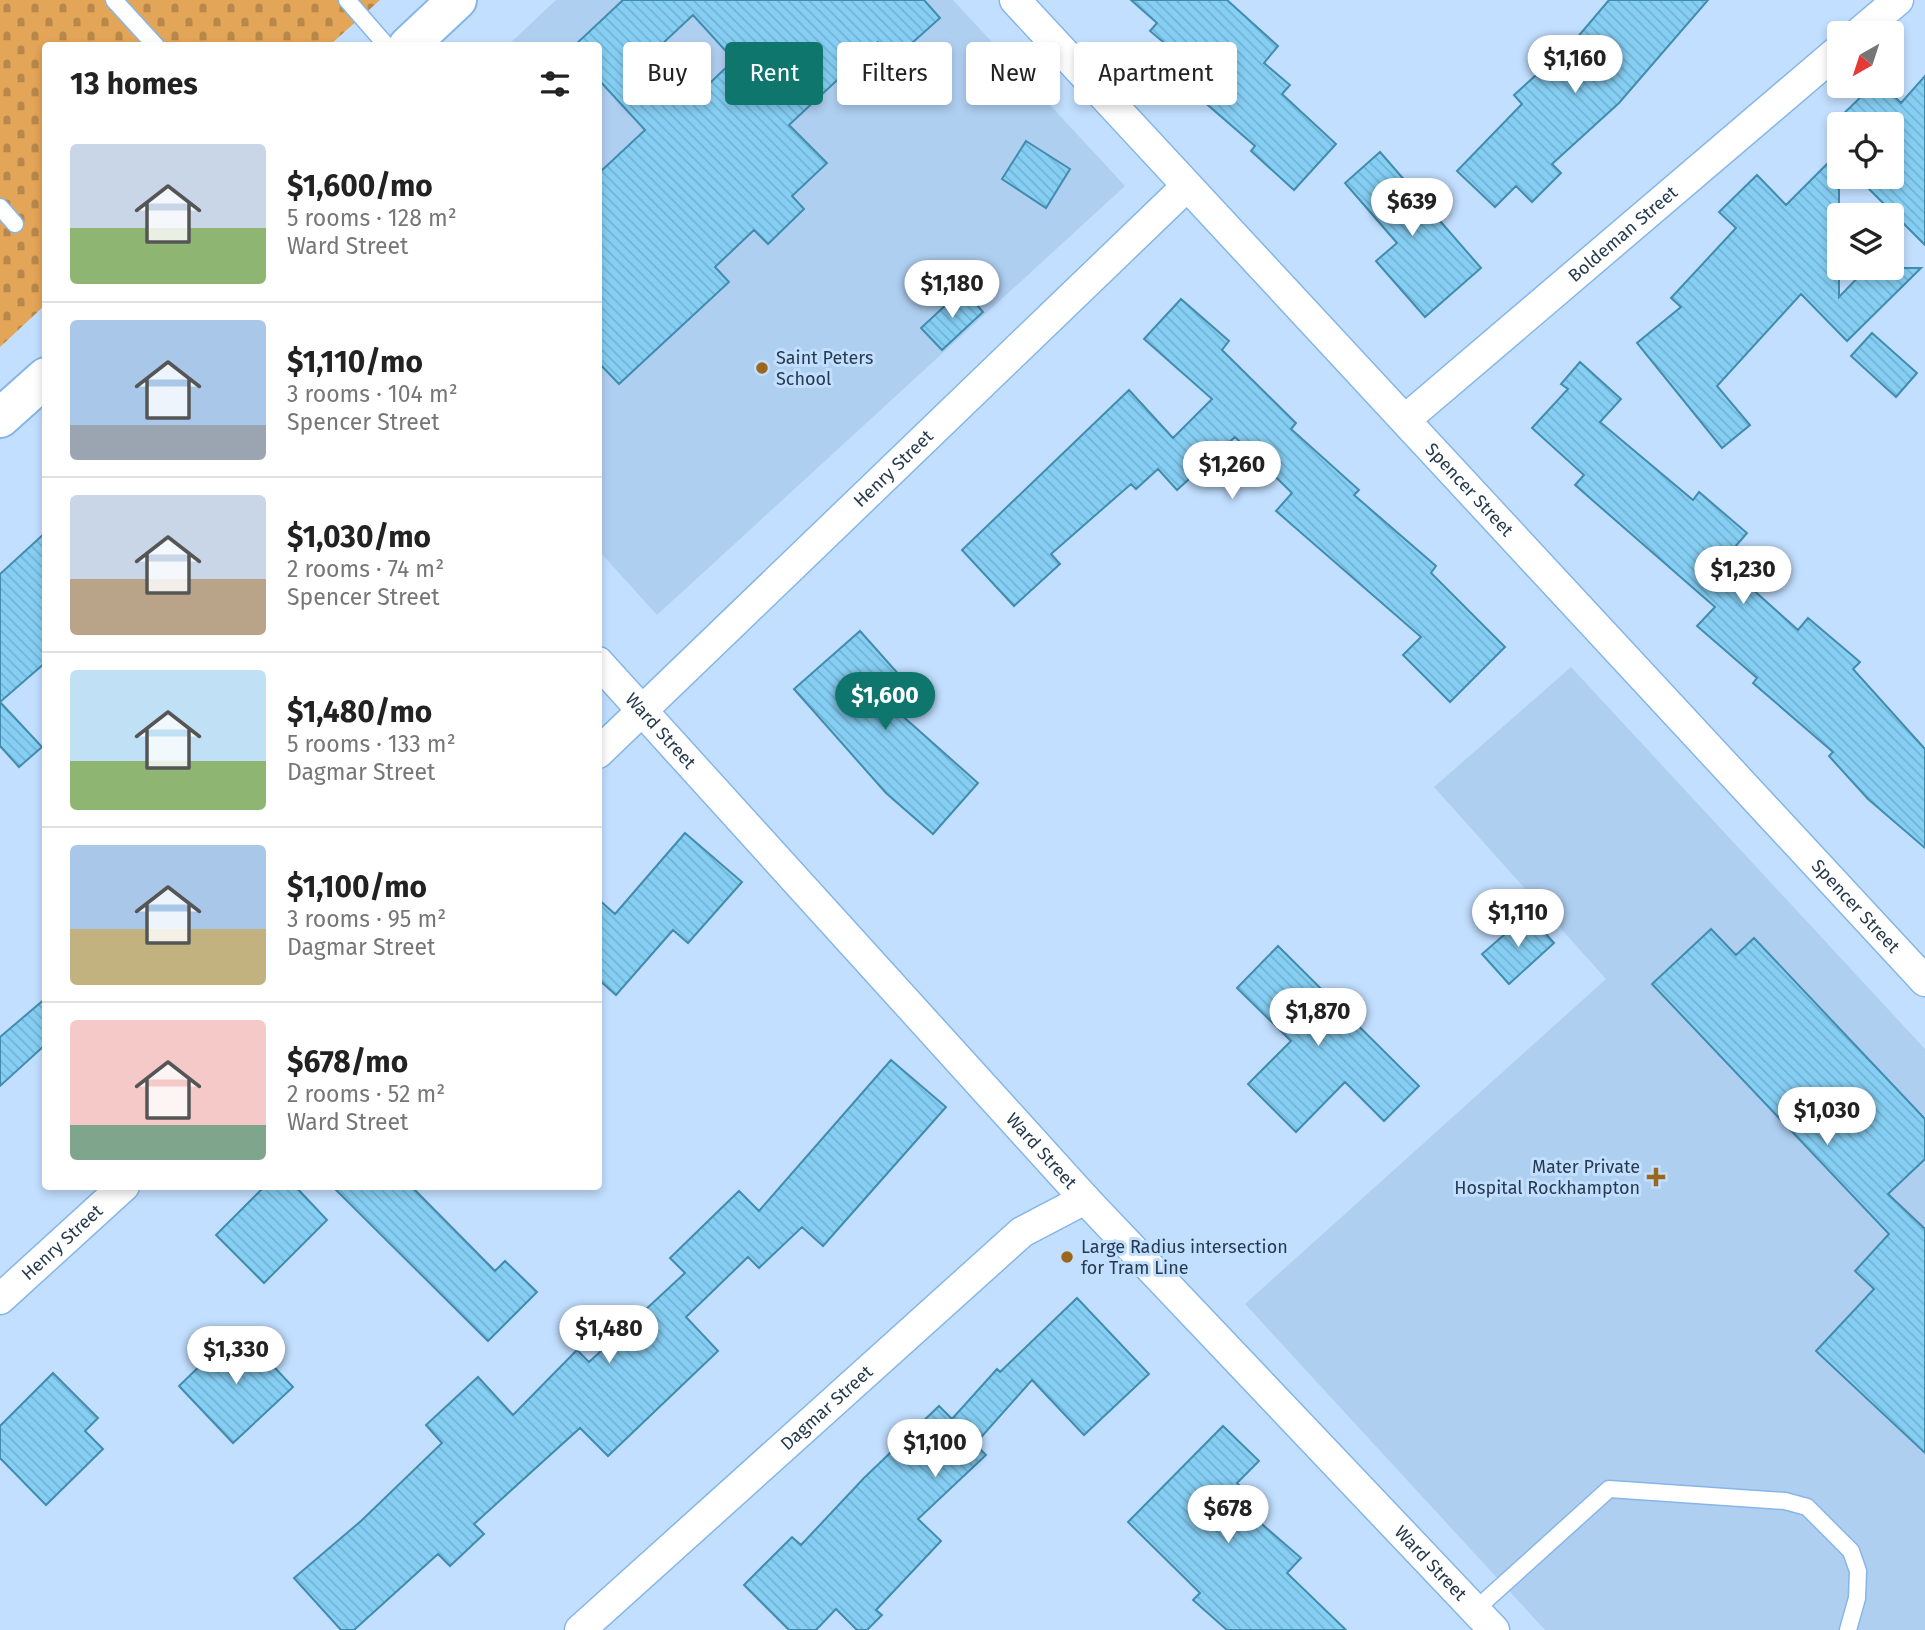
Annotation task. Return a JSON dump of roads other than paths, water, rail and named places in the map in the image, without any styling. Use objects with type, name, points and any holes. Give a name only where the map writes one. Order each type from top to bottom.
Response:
[{"type":"street","points":[[412,42],[457,0]]},
{"type":"street","name":"Spencer Street","points":[[1015,0],[1925,981]]},
{"type":"street","points":[[1873,21],[1898,0]]},
{"type":"street","name":"Boldeman Street","points":[[1406,419],[1827,60]]},
{"type":"street","name":"Henry Street","points":[[602,749],[1187,186]]},
{"type":"street","points":[[0,418],[42,381]]},
{"type":"street","name":"Ward Street","points":[[602,666],[1085,1199],[1484,1620]]},
{"type":"street","name":"Henry Street","points":[[0,1299],[120,1190]]},
{"type":"street","name":"Dagmar Street","points":[[580,1630],[1022,1232],[1085,1199]]},
{"type":"lane","points":[[114,0],[152,42]]},
{"type":"lane","points":[[347,0],[384,42]]},
{"type":"lane","points":[[0,207],[15,224]]},
{"type":"lane","points":[[1484,1620],[1609,1489],[1785,1501],[1807,1507],[1851,1551],[1858,1571],[1857,1598],[1847,1630]]},
{"type":"place","name":"Saint Peters School","points":[[762,368]]},
{"type":"place","name":"Mater Private Hospital Rockhampton","points":[[1656,1177]]},
{"type":"place","name":"Large Radius intersection for Tram Line","points":[[1067,1257]]}]
